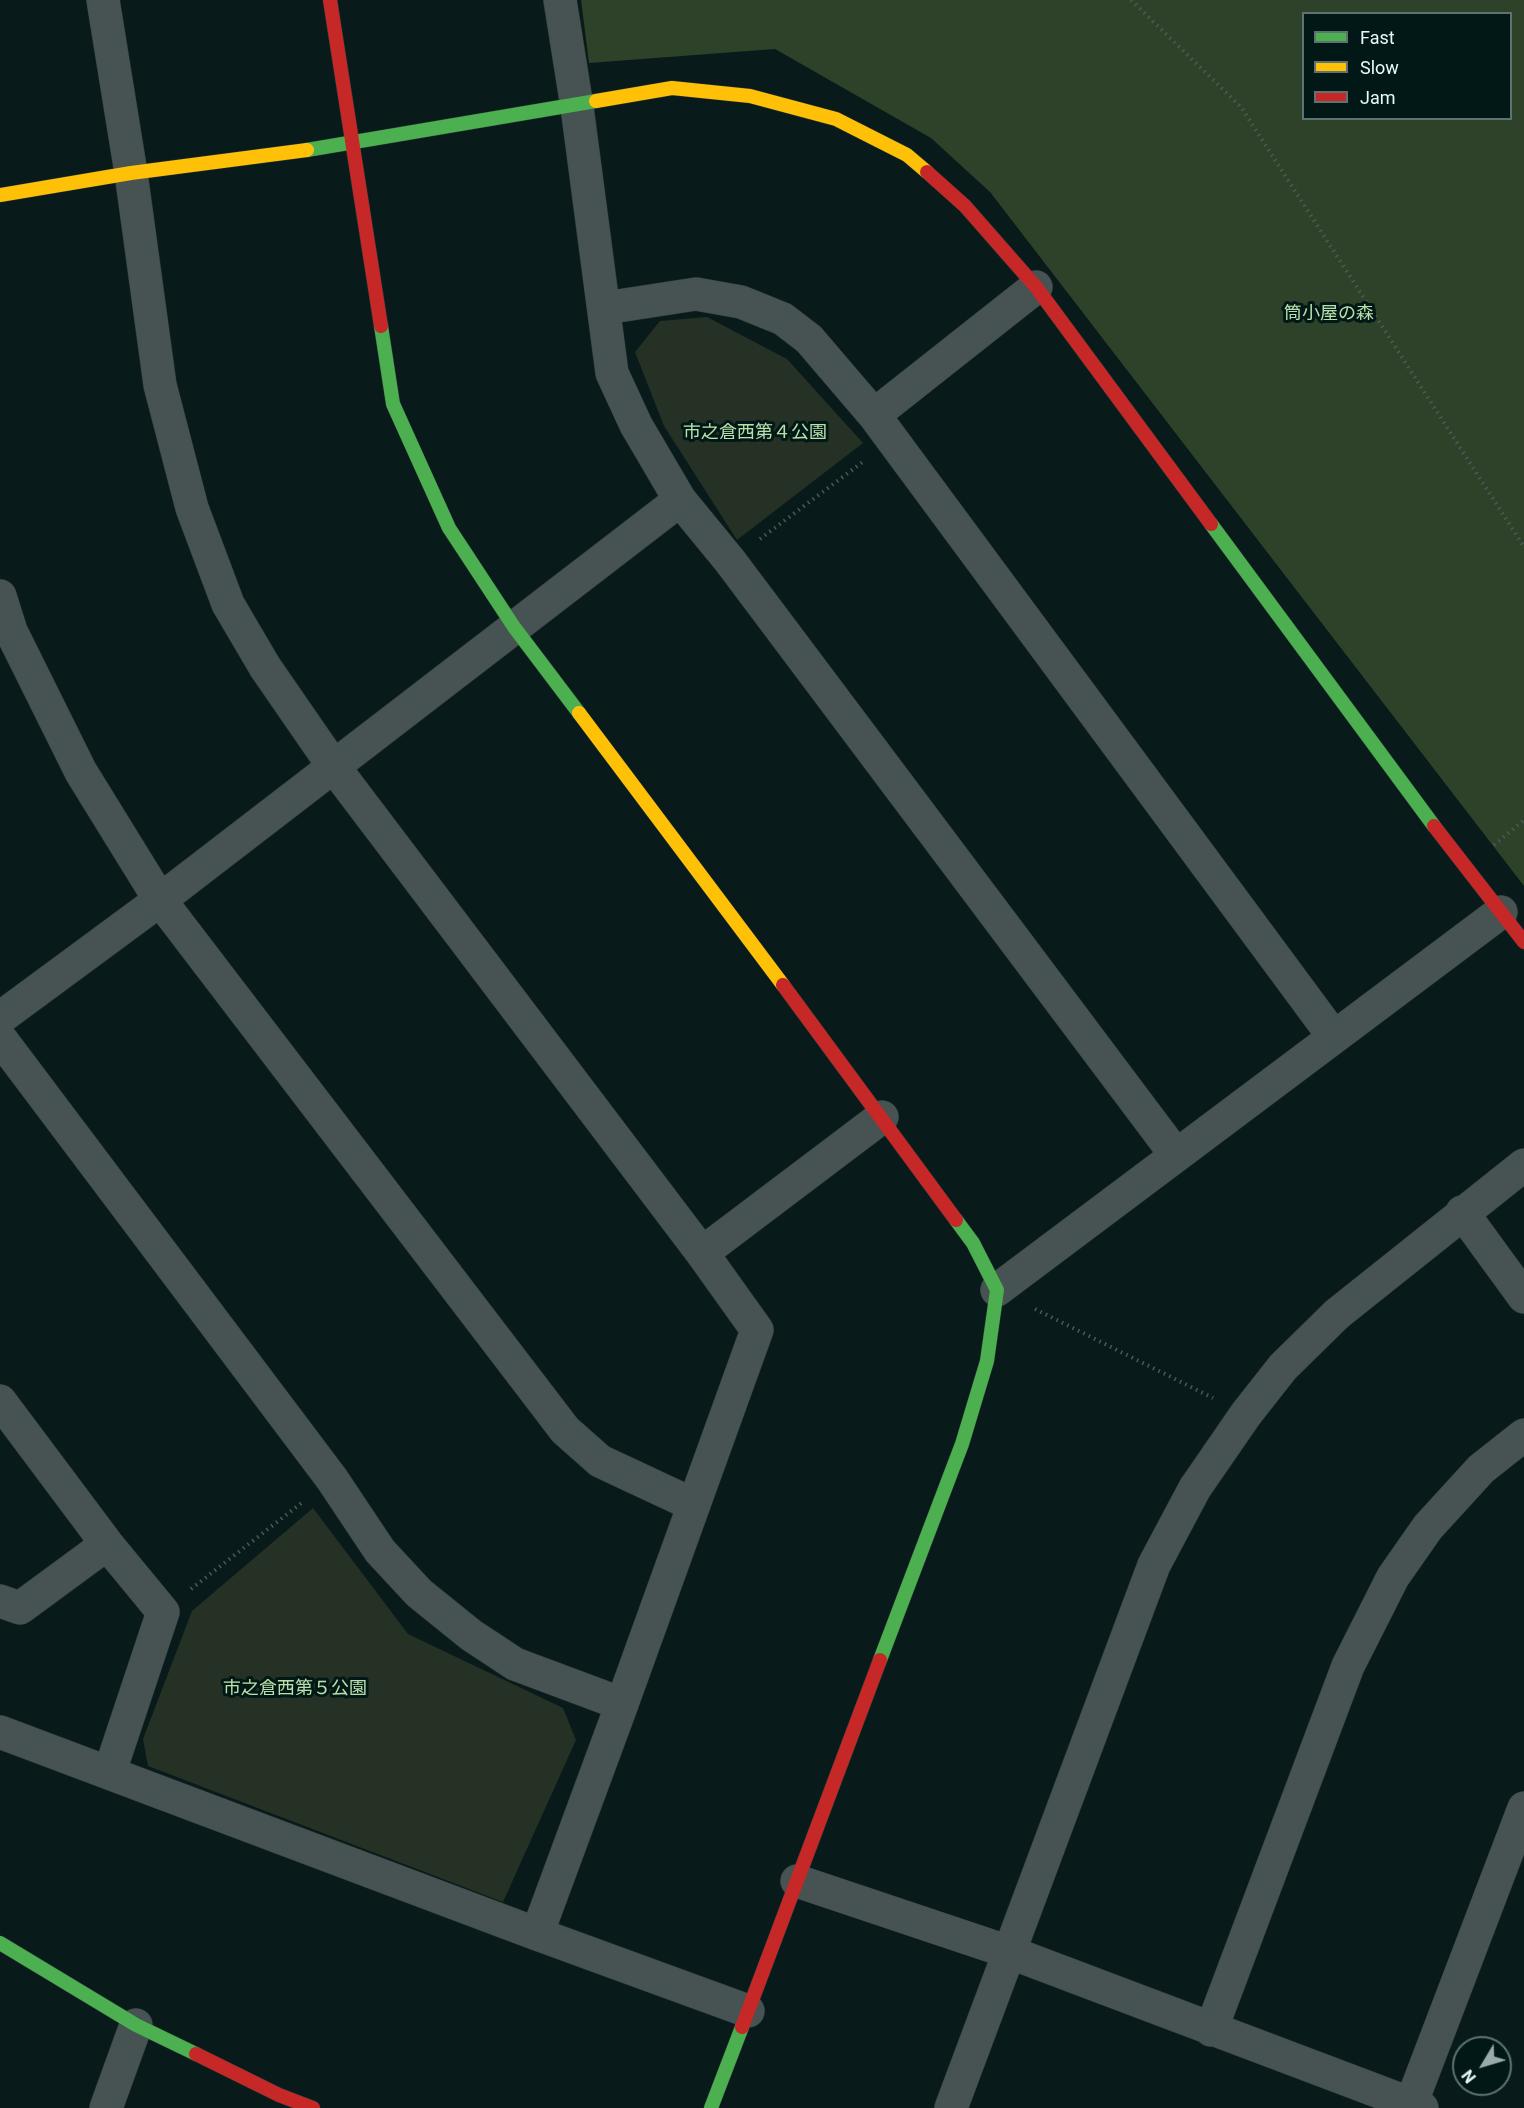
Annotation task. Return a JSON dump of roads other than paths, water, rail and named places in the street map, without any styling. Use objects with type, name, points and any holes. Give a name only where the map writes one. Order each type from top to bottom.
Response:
[{"type":"street","points":[[103,0],[131,173],[160,385],[192,507],[228,604],[265,667],[334,767],[702,1253],[757,1330],[537,1934]]},
{"type":"street","points":[[330,0],[393,404],[448,528],[514,627],[882,1117],[973,1243],[996,1290],[987,1361],[962,1444],[711,2108]]},
{"type":"street","points":[[560,0],[605,308],[612,374],[636,425],[680,500],[730,561],[1176,1155]]},
{"type":"street","points":[[0,195],[131,173],[353,144],[577,107],[672,88],[750,96],[836,119],[907,155],[965,206],[1036,288],[1465,868],[1524,942]]},
{"type":"street","points":[[883,427],[1036,288]]},
{"type":"street","points":[[605,308],[696,294],[741,302],[783,319],[809,339],[883,427],[1334,1037]]},
{"type":"street","points":[[0,1018],[334,767],[680,500]]},
{"type":"street","points":[[0,596],[11,631],[81,772],[159,900],[565,1430],[600,1461],[694,1505]]},
{"type":"street","points":[[996,1290],[1501,912]]},
{"type":"street","points":[[0,1038],[332,1479],[380,1551],[419,1593],[471,1635],[515,1664],[622,1704]]},
{"type":"street","points":[[702,1253],[882,1117]]},
{"type":"street","points":[[951,2108],[1155,1565],[1195,1488],[1246,1414],[1283,1366],[1337,1314],[1462,1212],[1524,1165]]},
{"type":"street","points":[[1462,1212],[1524,1298]]},
{"type":"street","points":[[0,1401],[107,1544],[163,1612],[110,1772]]},
{"type":"street","points":[[1211,2030],[1348,1666],[1393,1577],[1428,1527],[1474,1477],[1524,1435]]},
{"type":"street","points":[[0,1600],[20,1608],[107,1544]]},
{"type":"street","points":[[0,1732],[747,2011]]},
{"type":"street","points":[[796,1881],[1009,1952],[1417,2106],[1524,1808]]},
{"type":"street","points":[[0,1943],[136,2025],[279,2095],[313,2108]]},
{"type":"street","points":[[106,2108],[136,2025]]},
{"type":"park label","name":"筒小屋の森","points":[[1329,314]]},
{"type":"park label","name":"市之倉西第４公園","points":[[755,433]]},
{"type":"park label","name":"市之倉西第５公園","points":[[295,1689]]}]
